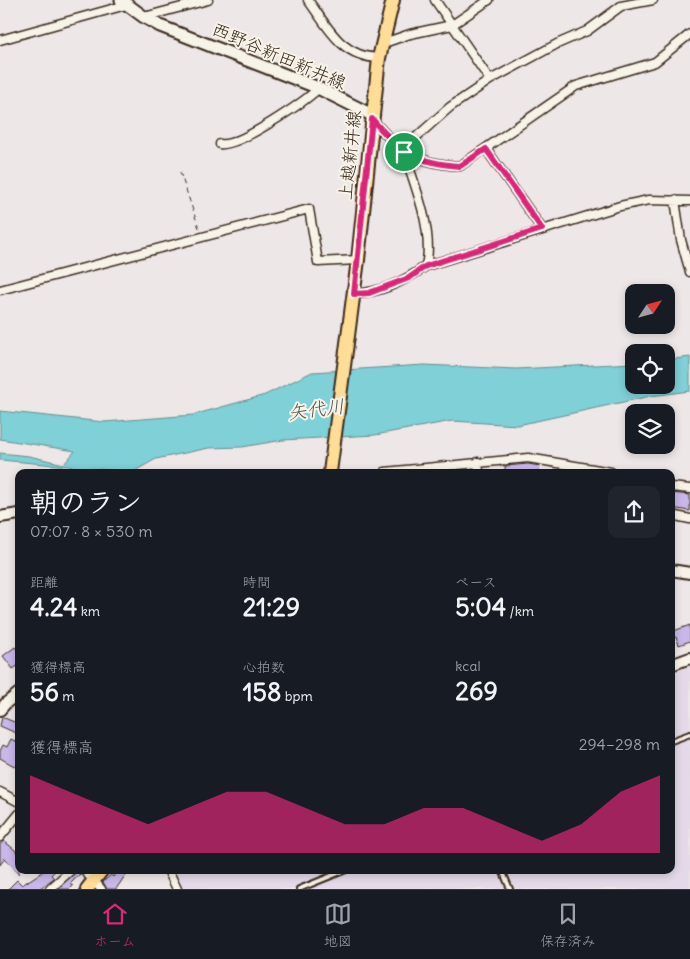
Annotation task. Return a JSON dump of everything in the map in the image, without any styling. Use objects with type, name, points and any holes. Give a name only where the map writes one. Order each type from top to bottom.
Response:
[{"type":"main road","name":"上越新井線","points":[[330,469],[354,294],[379,58],[393,0]]},
{"type":"main road","name":"西野谷新田新井線","points":[[124,3],[144,18],[160,26],[319,88],[372,117]]},
{"type":"main road","points":[[94,886],[100,874]]},
{"type":"street","points":[[144,18],[208,0]]},
{"type":"street","points":[[308,0],[345,48],[366,58],[379,58]]},
{"type":"street","points":[[435,0],[490,80]]},
{"type":"street","points":[[381,44],[410,34],[452,25],[489,0]]},
{"type":"street","points":[[404,152],[414,139],[450,106],[490,80],[557,44],[587,32],[621,3],[653,0]]},
{"type":"street","points":[[0,40],[124,3]]},
{"type":"street","points":[[404,152],[437,162],[460,166],[540,109],[576,86],[655,62],[690,34]]},
{"type":"street","points":[[220,144],[226,145],[256,131],[307,99],[319,88]]},
{"type":"street","points":[[372,117],[404,152],[421,205],[429,252],[426,266]]},
{"type":"street","points":[[486,149],[542,229]]},
{"type":"street","points":[[354,294],[369,293],[409,278],[426,266],[620,206],[649,200],[690,201]]},
{"type":"street","points":[[675,200],[681,240],[690,272]]},
{"type":"street","points":[[0,290],[309,209],[318,262],[358,260]]},
{"type":"street","points":[[413,469],[528,458],[593,469]]},
{"type":"street","points":[[478,462],[479,469]]},
{"type":"street","points":[[675,487],[690,489]]},
{"type":"street","points":[[0,517],[15,515]]},
{"type":"street","points":[[675,516],[690,519]]},
{"type":"street","points":[[675,571],[690,573]]},
{"type":"street","points":[[675,664],[690,658]]},
{"type":"street","points":[[0,710],[15,697]]},
{"type":"street","points":[[0,792],[15,800]]},
{"type":"street","points":[[0,838],[15,819]]},
{"type":"street","points":[[50,889],[67,874]]},
{"type":"street","points":[[86,874],[94,886]]},
{"type":"street","points":[[170,874],[177,889]]},
{"type":"lane","points":[[675,740],[690,734]]},
{"type":"lane","points":[[299,889],[336,874]]},
{"type":"lane","points":[[504,874],[510,889]]},
{"type":"path","points":[[180,172],[202,238]]},
{"type":"shaded area","points":[[690,666],[690,889],[181,889],[173,874],[675,874],[675,672]]},
{"type":"water","points":[[690,357],[690,391],[675,393],[675,359]]},
{"type":"water","name":"矢代川","points":[[625,363],[625,394],[667,394],[518,425],[452,421],[375,435],[283,440],[242,447],[209,448],[156,459],[138,469],[100,469],[0,460],[0,453],[29,456],[64,464],[75,451],[0,439],[0,411],[104,422],[193,415],[265,395],[312,372],[424,365],[516,369]]},
{"type":"building","points":[[528,464],[540,466],[540,469],[505,469],[505,466]]},
{"type":"building","points":[[675,493],[690,495],[690,511],[675,509]]},
{"type":"building","points":[[690,625],[690,641],[679,645],[675,637],[675,631]]},
{"type":"building","points":[[15,647],[15,668],[13,669],[3,656]]},
{"type":"building","points":[[2,717],[15,722],[15,733],[0,726]]},
{"type":"building","points":[[11,739],[15,741],[15,766],[0,758],[0,751],[3,745],[7,747]]},
{"type":"building","points":[[4,841],[15,850],[15,869],[5,858],[0,865],[0,844]]},
{"type":"building","points":[[39,874],[52,874],[54,878],[39,889],[8,889],[17,880],[22,885]]},
{"type":"building","points":[[73,874],[80,874],[70,884],[73,886],[70,889],[58,889]]},
{"type":"building","points":[[115,874],[126,874],[116,889],[107,889],[103,882],[111,875],[113,877]]},
{"type":"route","points":[[372,119],[385,135],[404,152],[419,158],[460,166],[486,149],[542,229],[426,266],[409,278],[369,293],[354,294],[372,119]]}]
